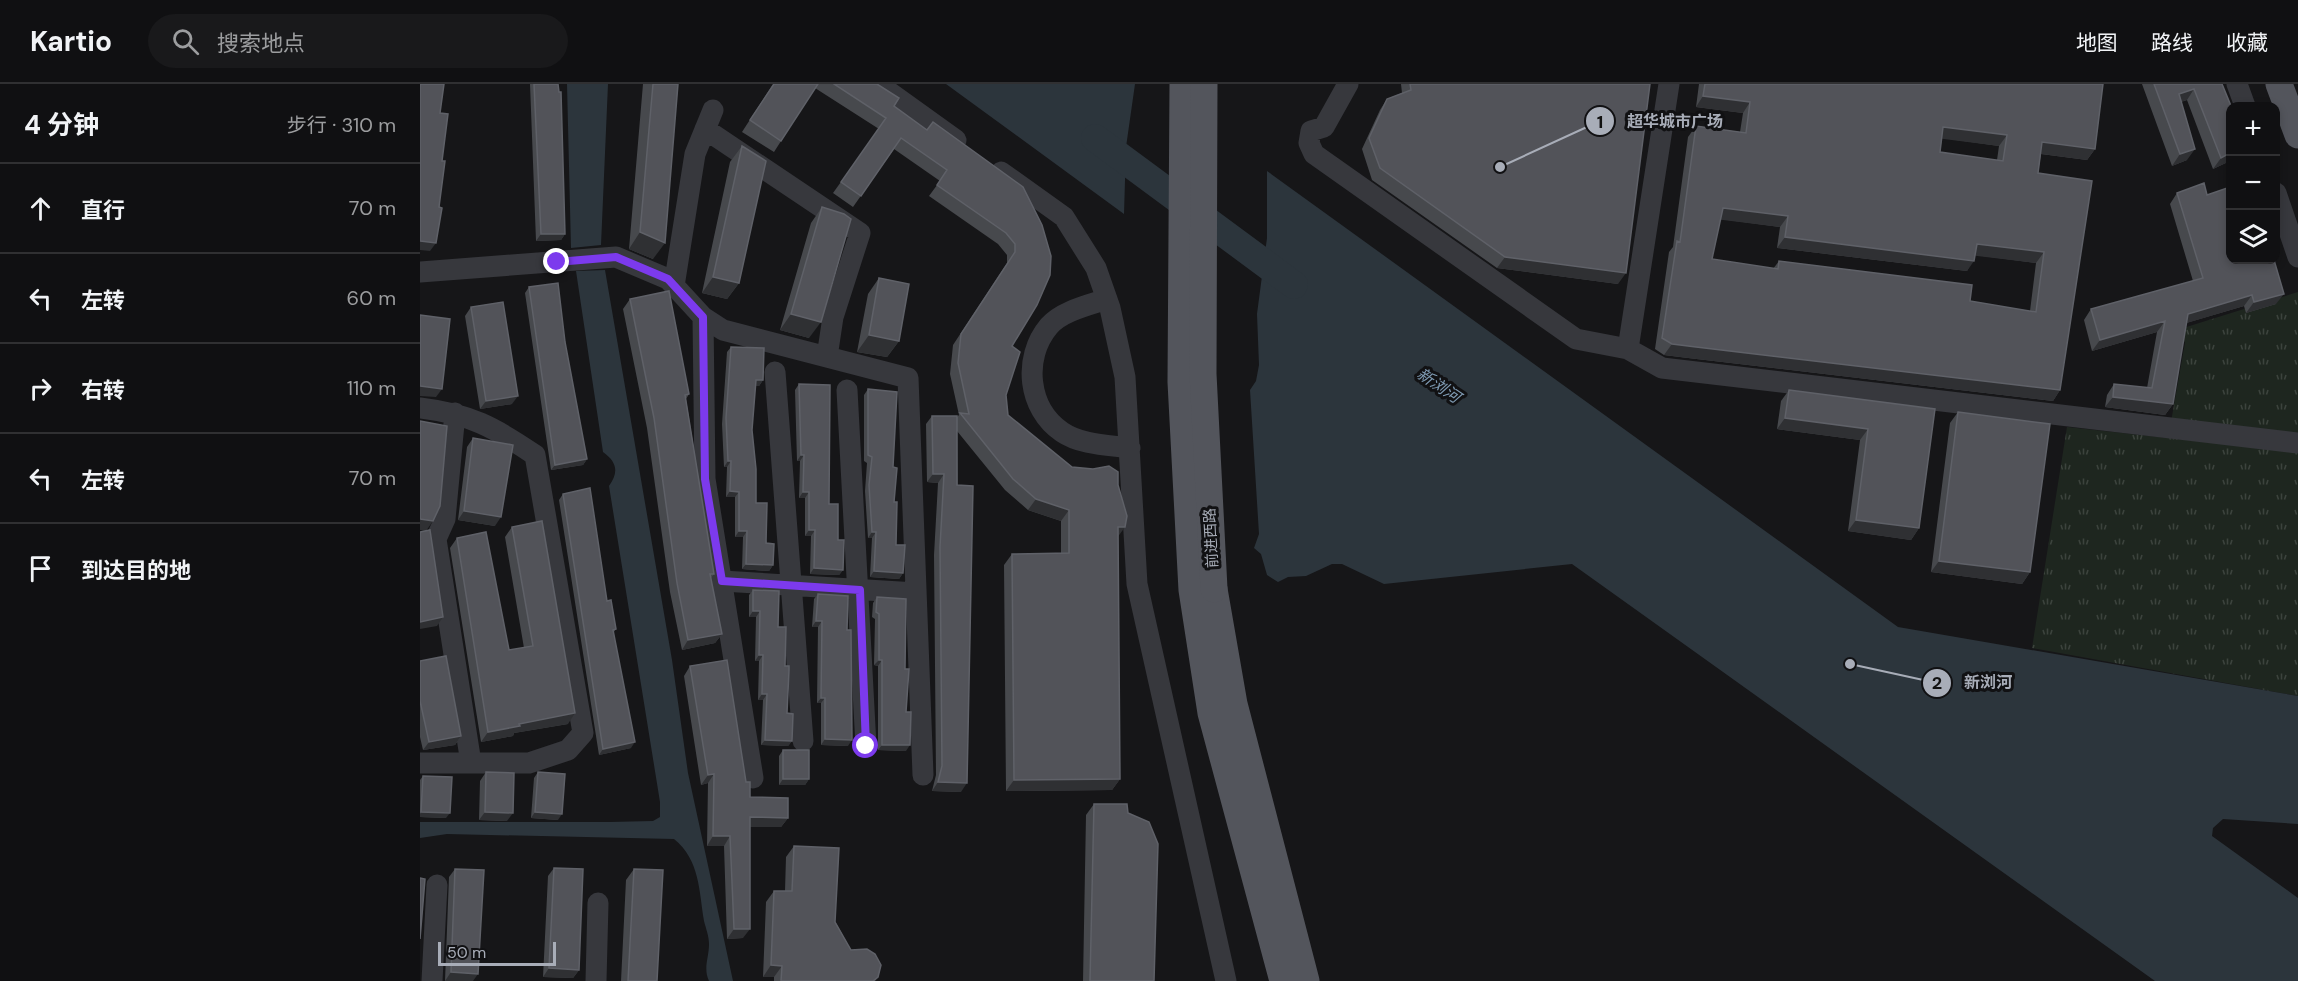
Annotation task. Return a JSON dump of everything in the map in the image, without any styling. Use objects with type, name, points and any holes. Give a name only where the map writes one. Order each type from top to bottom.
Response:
[{"type":"main road","name":"前进西路","points":[[1183,84],[1181,382],[1203,589],[1211,713],[1283,981]]},
{"type":"main road","name":"前进西路","points":[[1204,84],[1203,589],[1306,981]]},
{"type":"main road","points":[[2279,84],[2298,135]]},
{"type":"street","points":[[878,84],[1064,217],[1096,268],[1107,299],[1125,377],[1137,584],[1226,981]]},
{"type":"street","points":[[1348,84],[1324,127],[1311,131],[1308,143],[1314,154],[1576,339],[1628,349],[1662,369],[2298,442]]},
{"type":"street","points":[[1628,349],[1669,84]]},
{"type":"street","points":[[2237,84],[2244,102]]},
{"type":"street","points":[[674,286],[695,154],[709,119],[860,233],[832,317],[827,357]]},
{"type":"street","points":[[2280,205],[2298,257]]},
{"type":"street","points":[[420,272],[616,257],[668,279],[703,317],[723,330],[908,378],[924,775]]},
{"type":"street","points":[[1107,299],[1076,309],[1049,326],[1036,351],[1030,377],[1036,399],[1045,416],[1063,433],[1090,443],[1130,448]]},
{"type":"street","points":[[703,317],[705,479],[753,778]]},
{"type":"street","points":[[775,372],[803,741]]},
{"type":"street","points":[[847,390],[860,590],[866,746]]},
{"type":"street","points":[[420,408],[455,412],[496,429],[535,455],[583,733],[567,750],[528,763],[420,763]]},
{"type":"street","points":[[455,412],[445,519],[436,539],[471,763]]},
{"type":"street","points":[[722,581],[916,593]]},
{"type":"street","points":[[432,981],[437,885]]},
{"type":"street","points":[[596,981],[598,903]]},
{"type":"green space","points":[[2298,292],[2298,435],[2171,422],[2185,343],[2180,329]]},
{"type":"green space","points":[[2067,427],[2298,452],[2298,696],[2032,648]]},
{"type":"water","points":[[567,84],[608,84],[601,245],[571,248]]},
{"type":"water","points":[[946,84],[1135,84],[1126,147],[1124,214]]},
{"type":"water","points":[[1267,171],[1898,627],[2298,696],[2298,824],[2223,819],[2213,828],[2212,836],[2298,898],[2298,981],[2155,981],[1572,564],[1384,584],[1342,564],[1332,564],[1306,576],[1288,577],[1278,582],[1267,575],[1261,554],[1254,548],[1259,534],[1250,390],[1256,381],[1259,365],[1257,314],[1267,238]]},
{"type":"water","points":[[605,270],[672,660],[688,773],[733,981],[709,981],[706,967],[709,941],[697,877],[689,856],[674,839],[447,834],[420,838],[420,822],[610,822],[653,821],[660,817],[660,802],[609,486],[615,468],[614,463],[603,452],[576,271]]},
{"type":"building","points":[[420,84],[444,84],[440,113],[448,114],[439,207],[442,208],[436,243],[420,241]]},
{"type":"building","points":[[534,84],[558,84],[559,92],[561,92],[565,234],[541,234]]},
{"type":"building","points":[[653,84],[678,84],[665,243],[640,232]]},
{"type":"building","points":[[774,84],[818,84],[781,141],[750,120]]},
{"type":"building","points":[[834,84],[877,84],[899,98],[894,106],[927,130],[933,122],[1023,187],[1042,225],[1051,256],[1050,275],[1037,305],[1012,346],[1020,352],[1006,395],[1008,415],[1072,467],[1093,469],[1109,466],[1118,472],[1118,485],[1127,516],[1125,527],[1118,527],[1120,779],[1014,780],[1012,554],[1069,553],[1069,510],[1036,499],[1013,479],[960,413],[969,414],[958,363],[961,334],[1015,252],[1015,244],[1006,233],[937,185],[947,170],[901,138],[861,196],[841,182],[886,118]]},
{"type":"building","points":[[1410,84],[1650,84],[1626,273],[1505,257],[1380,168],[1369,138],[1387,99],[1411,90]]},
{"type":"building","points":[[1705,84],[2103,84],[2095,149],[2042,142],[2038,173],[2092,181],[2060,390],[1672,344],[1662,338],[1677,241],[1680,242],[1696,126],[1746,133],[1750,102],[1703,96]],"holes":[[[1943,127],[2007,135],[2003,161],[1940,152]],[[1723,208],[1788,216],[1785,237],[1974,261],[1977,244],[2044,252],[2036,312],[1970,301],[1972,285],[1779,261],[1778,269],[1712,259]]]},
{"type":"building","points":[[2154,84],[2222,84],[2229,102],[2226,102],[2226,155],[2221,158],[2194,89],[2179,94],[2195,149],[2180,154]]},
{"type":"building","points":[[742,146],[766,161],[739,283],[713,277]]},
{"type":"building","points":[[2204,183],[2207,195],[2226,188],[2226,264],[2275,264],[2284,294],[2254,302],[2252,295],[2188,314],[2173,404],[2113,397],[2114,384],[2152,388],[2165,321],[2100,340],[2091,309],[2203,278],[2177,193]]},
{"type":"building","points":[[822,207],[844,214],[851,219],[821,322],[791,314]]},
{"type":"building","points":[[879,278],[909,284],[899,341],[869,335]]},
{"type":"building","points":[[558,283],[565,342],[587,459],[555,465],[529,287]]},
{"type":"building","points":[[669,291],[689,394],[685,395],[714,574],[710,574],[722,634],[688,640],[677,583],[654,418],[630,299]]},
{"type":"building","points":[[503,302],[518,396],[486,401],[471,307]]},
{"type":"building","points":[[420,315],[450,319],[442,389],[420,386]]},
{"type":"building","points":[[731,347],[764,348],[763,380],[756,380],[752,430],[756,469],[756,503],[767,503],[766,543],[774,544],[773,565],[746,564],[747,531],[739,531],[739,492],[730,491],[731,461],[728,461],[726,418]]},
{"type":"building","points":[[799,384],[830,385],[829,504],[838,504],[838,540],[844,540],[843,570],[814,568],[815,530],[809,530],[809,492],[803,492],[804,455],[801,455]]},
{"type":"building","points":[[868,389],[897,392],[893,467],[897,468],[894,502],[897,502],[896,545],[905,545],[903,573],[874,571],[876,532],[872,532],[869,485],[872,457],[868,455]]},
{"type":"building","points":[[1789,390],[1935,409],[1919,528],[1856,520],[1868,429],[1785,418]]},
{"type":"building","points":[[1958,412],[2050,424],[2030,572],[1939,561]]},
{"type":"building","points":[[932,416],[957,416],[957,485],[973,486],[967,783],[938,782],[942,766],[940,547],[944,474],[933,474]]},
{"type":"building","points":[[420,421],[447,426],[440,506],[433,521],[420,519]]},
{"type":"building","points":[[473,438],[513,445],[501,517],[464,511]]},
{"type":"building","points":[[590,488],[607,601],[611,600],[616,629],[613,630],[635,742],[603,749],[563,494]]},
{"type":"building","points":[[542,521],[575,713],[488,732],[457,538],[486,532],[509,650],[533,646],[512,527]]},
{"type":"building","points":[[430,530],[443,617],[420,622],[420,532]]},
{"type":"building","points":[[753,590],[779,591],[778,627],[786,627],[785,666],[789,666],[787,713],[793,714],[792,741],[765,740],[767,694],[762,694],[763,655],[759,655],[760,611],[753,611]]},
{"type":"building","points":[[818,594],[848,596],[847,630],[851,630],[852,740],[825,739],[825,698],[821,698],[822,621],[816,621]]},
{"type":"building","points":[[877,597],[906,599],[905,669],[909,669],[906,712],[911,712],[910,745],[882,745],[882,660],[879,660]]},
{"type":"building","points":[[446,656],[461,736],[429,742],[420,701],[420,661]]},
{"type":"building","points":[[727,660],[746,782],[750,782],[750,797],[788,798],[788,818],[750,817],[750,929],[734,929],[730,836],[713,836],[714,774],[708,775],[690,666]]},
{"type":"building","points":[[783,750],[809,750],[809,779],[783,779]]},
{"type":"building","points":[[486,772],[514,773],[513,813],[485,812]]},
{"type":"building","points":[[538,772],[565,774],[562,814],[535,812]]},
{"type":"building","points":[[423,776],[452,777],[450,813],[421,812]]},
{"type":"building","points":[[1094,804],[1127,804],[1128,813],[1149,822],[1158,844],[1154,981],[1090,981]]},
{"type":"building","points":[[794,846],[839,848],[835,922],[851,950],[867,949],[875,954],[881,965],[878,977],[873,981],[781,981],[782,966],[771,965],[774,891],[792,891]]},
{"type":"building","points":[[554,868],[583,869],[579,970],[549,968]]},
{"type":"building","points":[[455,869],[484,870],[478,974],[451,972]]},
{"type":"building","points":[[634,869],[663,870],[657,981],[628,981]]},
{"type":"building","points":[[420,878],[425,879],[420,939]]},
{"type":"waterway","name":"新浏河","points":[[1095,138],[1294,285]]},
{"type":"place","name":"超华城市广场","points":[[1500,167]]},
{"type":"place","name":"新浏河","points":[[1850,664]]},
{"type":"route","points":[[557,262],[616,257],[668,279],[703,317],[705,479],[722,581],[860,590],[866,746]]}]
